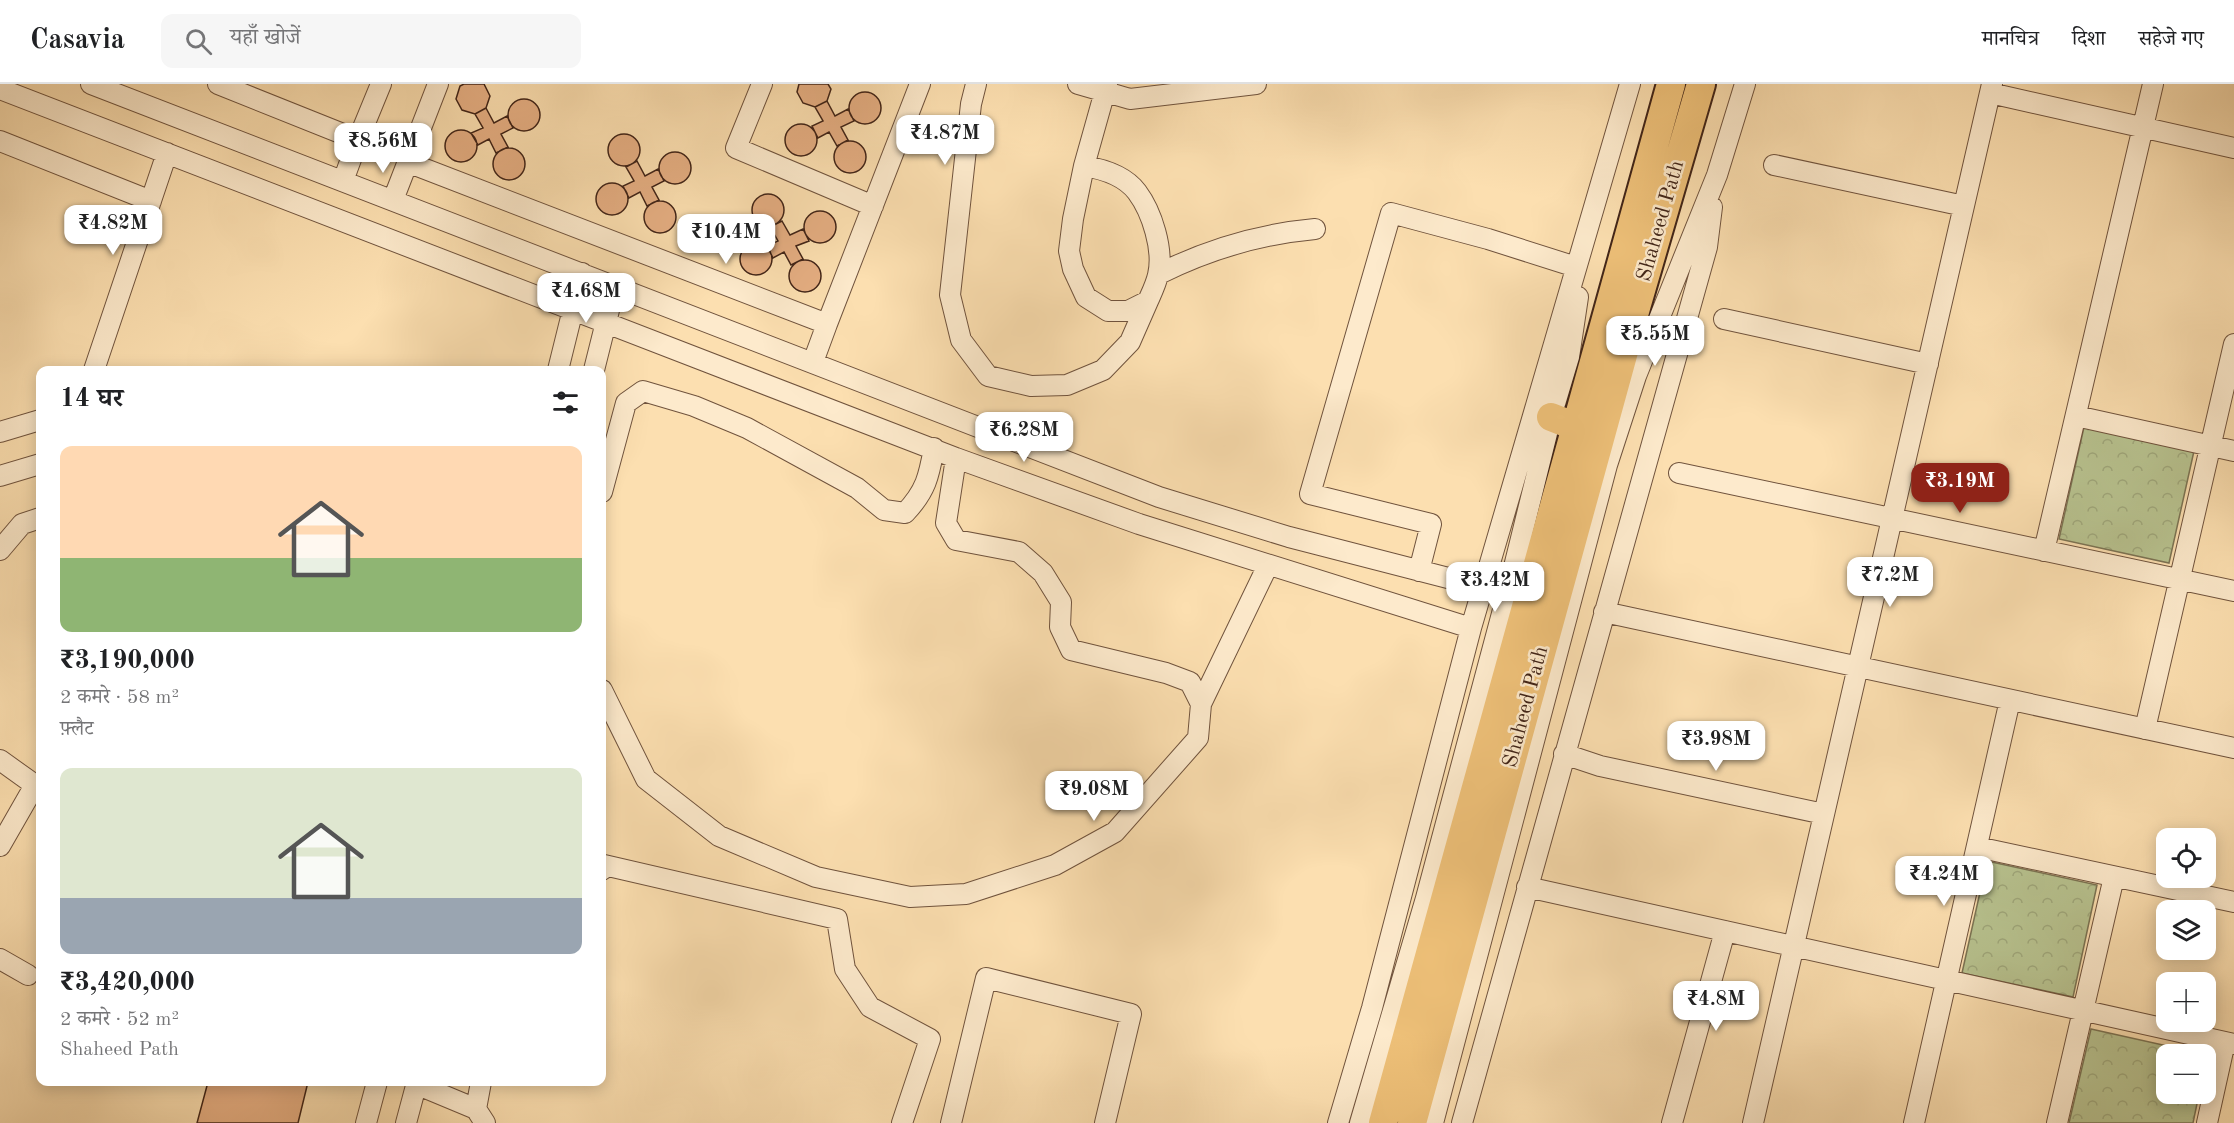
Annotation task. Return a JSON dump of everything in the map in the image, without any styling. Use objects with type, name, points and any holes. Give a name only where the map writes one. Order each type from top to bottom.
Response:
[{"type":"highway","name":"Shaheed Path","points":[[1383,1123],[1563,422],[1671,84]]},
{"type":"highway","name":"Shaheed Path","points":[[1412,1123],[1578,546],[1637,304],[1701,84]]},
{"type":"street","points":[[91,84],[1159,497],[1289,537],[1483,587]]},
{"type":"street","points":[[218,84],[358,140]]},
{"type":"street","points":[[343,181],[381,84]]},
{"type":"street","points":[[393,200],[438,84]]},
{"type":"street","points":[[762,84],[736,148],[873,206]]},
{"type":"street","points":[[976,84],[970,115],[950,296],[961,340],[988,376],[1031,386],[1067,385],[1103,369],[1130,342],[1159,274],[1159,240],[1137,191],[1119,177],[1102,169],[1084,166]]},
{"type":"street","points":[[1078,84],[1106,88],[1130,99],[1256,84]]},
{"type":"street","points":[[1338,1123],[1372,1008],[1471,628],[1630,84]]},
{"type":"street","points":[[1433,1123],[1578,546],[1633,386],[1717,175],[1745,84]]},
{"type":"street","points":[[2044,551],[2153,84]]},
{"type":"street","points":[[813,362],[873,206],[912,86]]},
{"type":"street","points":[[1106,88],[1084,166],[1069,251],[1073,269],[1086,297],[1108,311],[1128,311],[1148,301]]},
{"type":"street","points":[[0,89],[956,458],[1139,524],[1471,628]]},
{"type":"street","points":[[1753,1123],[1991,89],[2143,128],[2234,148]]},
{"type":"street","points":[[0,141],[151,201]]},
{"type":"street","points":[[95,366],[167,153]]},
{"type":"street","points":[[407,162],[827,324]]},
{"type":"street","points":[[1774,165],[1964,206]]},
{"type":"street","points":[[1462,1123],[1707,247],[1717,175]]},
{"type":"street","points":[[1419,571],[1431,524],[1310,494],[1391,213],[1488,239],[1576,267]]},
{"type":"street","points":[[1360,1123],[1426,898],[1522,536],[1563,422],[1569,357],[1588,226]]},
{"type":"street","points":[[1159,274],[1191,258],[1229,246],[1281,232],[1315,229]]},
{"type":"street","points":[[559,366],[582,273]]},
{"type":"street","points":[[595,366],[615,286]]},
{"type":"street","points":[[1724,319],[1928,364]]},
{"type":"street","points":[[2145,729],[2234,344]]},
{"type":"street","points":[[1633,386],[1648,385],[1665,394]]},
{"type":"street","points":[[606,477],[626,402],[643,391],[694,406],[747,428],[857,488],[884,510],[894,513],[905,513],[918,499],[928,480],[934,448]]},
{"type":"street","points":[[2076,416],[2234,451]]},
{"type":"street","points":[[0,432],[36,421]]},
{"type":"street","points":[[956,458],[946,523],[956,540],[1019,552],[1043,573],[1061,602],[1060,627],[1071,650],[1166,673],[1190,682],[1201,704]]},
{"type":"street","points":[[0,476],[36,465]]},
{"type":"street","points":[[1679,472],[2234,591]]},
{"type":"street","points":[[0,550],[22,524],[36,519]]},
{"type":"street","points":[[606,698],[646,779],[719,837],[816,877],[910,897],[966,894],[1055,866],[1115,832],[1198,738],[1201,704],[1268,565]]},
{"type":"street","points":[[1604,612],[2234,748]]},
{"type":"street","points":[[1914,1123],[2010,700]]},
{"type":"street","points":[[1564,754],[1600,766],[1824,814]]},
{"type":"street","points":[[0,760],[36,786]]},
{"type":"street","points":[[0,846],[36,790]]},
{"type":"street","points":[[1977,847],[2234,902]]},
{"type":"street","points":[[606,865],[837,919],[845,969],[870,1007],[930,1040],[902,1123]]},
{"type":"street","points":[[2057,1123],[2114,877]]},
{"type":"street","points":[[1527,887],[2229,1043],[2207,1123]]},
{"type":"street","points":[[1671,1123],[1725,931]]},
{"type":"street","points":[[0,959],[28,975]]},
{"type":"street","points":[[951,1123],[986,978],[1131,1014],[1105,1123]]},
{"type":"street","points":[[366,1123],[376,1086]]},
{"type":"street","points":[[406,1123],[415,1086]]},
{"type":"street","points":[[422,1086],[480,1116],[481,1086]]},
{"type":"green space","points":[[2084,427],[2194,451],[2169,563],[2059,539]]},
{"type":"green space","points":[[1987,861],[2097,885],[2073,997],[1962,973]]},
{"type":"green space","points":[[2091,1029],[2158,1044],[2156,1044],[2156,1104],[2197,1104],[2193,1123],[2069,1123]]},
{"type":"building","points":[[484,84],[490,96],[486,108],[475,114],[462,110],[456,99],[460,86]]},
{"type":"building","points":[[799,84],[828,84],[831,89],[827,101],[815,107],[803,103],[797,92]]},
{"type":"building","points":[[865,92],[877,96],[881,108],[877,120],[865,124],[853,120],[849,108],[853,96]]},
{"type":"building","points":[[524,99],[536,103],[540,115],[536,127],[524,131],[512,127],[508,115],[512,103]]},
{"type":"building","points":[[827,101],[835,116],[848,109],[854,121],[841,127],[848,140],[837,146],[829,132],[818,138],[812,126],[823,121],[815,107]]},
{"type":"building","points":[[486,108],[494,123],[507,116],[513,128],[501,134],[508,147],[496,153],[489,139],[478,145],[471,133],[483,128],[475,114]]},
{"type":"building","points":[[801,124],[812,129],[817,140],[812,151],[801,156],[790,151],[785,140],[790,129]]},
{"type":"building","points":[[461,130],[472,135],[477,146],[472,157],[461,162],[450,157],[445,146],[450,135]]},
{"type":"building","points":[[624,134],[636,138],[640,150],[636,162],[624,166],[612,162],[608,150],[612,138]]},
{"type":"building","points":[[850,141],[861,146],[866,157],[861,168],[850,173],[839,168],[834,157],[839,146]]},
{"type":"building","points":[[509,148],[521,152],[525,164],[521,176],[509,180],[497,176],[493,164],[497,152]]},
{"type":"building","points":[[675,152],[687,156],[691,168],[687,180],[675,184],[663,180],[659,168],[663,156]]},
{"type":"building","points":[[637,161],[645,176],[658,169],[664,181],[652,187],[659,200],[647,206],[640,192],[629,198],[623,186],[634,181],[626,167]]},
{"type":"building","points":[[612,183],[623,188],[628,199],[623,210],[612,215],[601,210],[596,199],[601,188]]},
{"type":"building","points":[[768,194],[779,199],[784,210],[779,221],[768,226],[757,221],[752,210],[757,199]]},
{"type":"building","points":[[660,201],[672,205],[676,217],[672,229],[660,233],[648,229],[644,217],[648,205]]},
{"type":"building","points":[[820,211],[831,216],[836,227],[831,238],[820,243],[809,238],[804,227],[809,216]]},
{"type":"building","points":[[782,221],[790,235],[803,229],[809,241],[796,246],[803,259],[791,265],[784,252],[773,258],[767,246],[778,241],[770,227]]},
{"type":"building","points":[[756,243],[768,247],[772,259],[768,271],[756,275],[744,271],[740,259],[744,247]]},
{"type":"building","points":[[805,260],[817,264],[821,276],[817,288],[805,292],[793,288],[789,276],[793,264]]},
{"type":"building","points":[[207,1086],[307,1086],[298,1123],[197,1123]]}]
